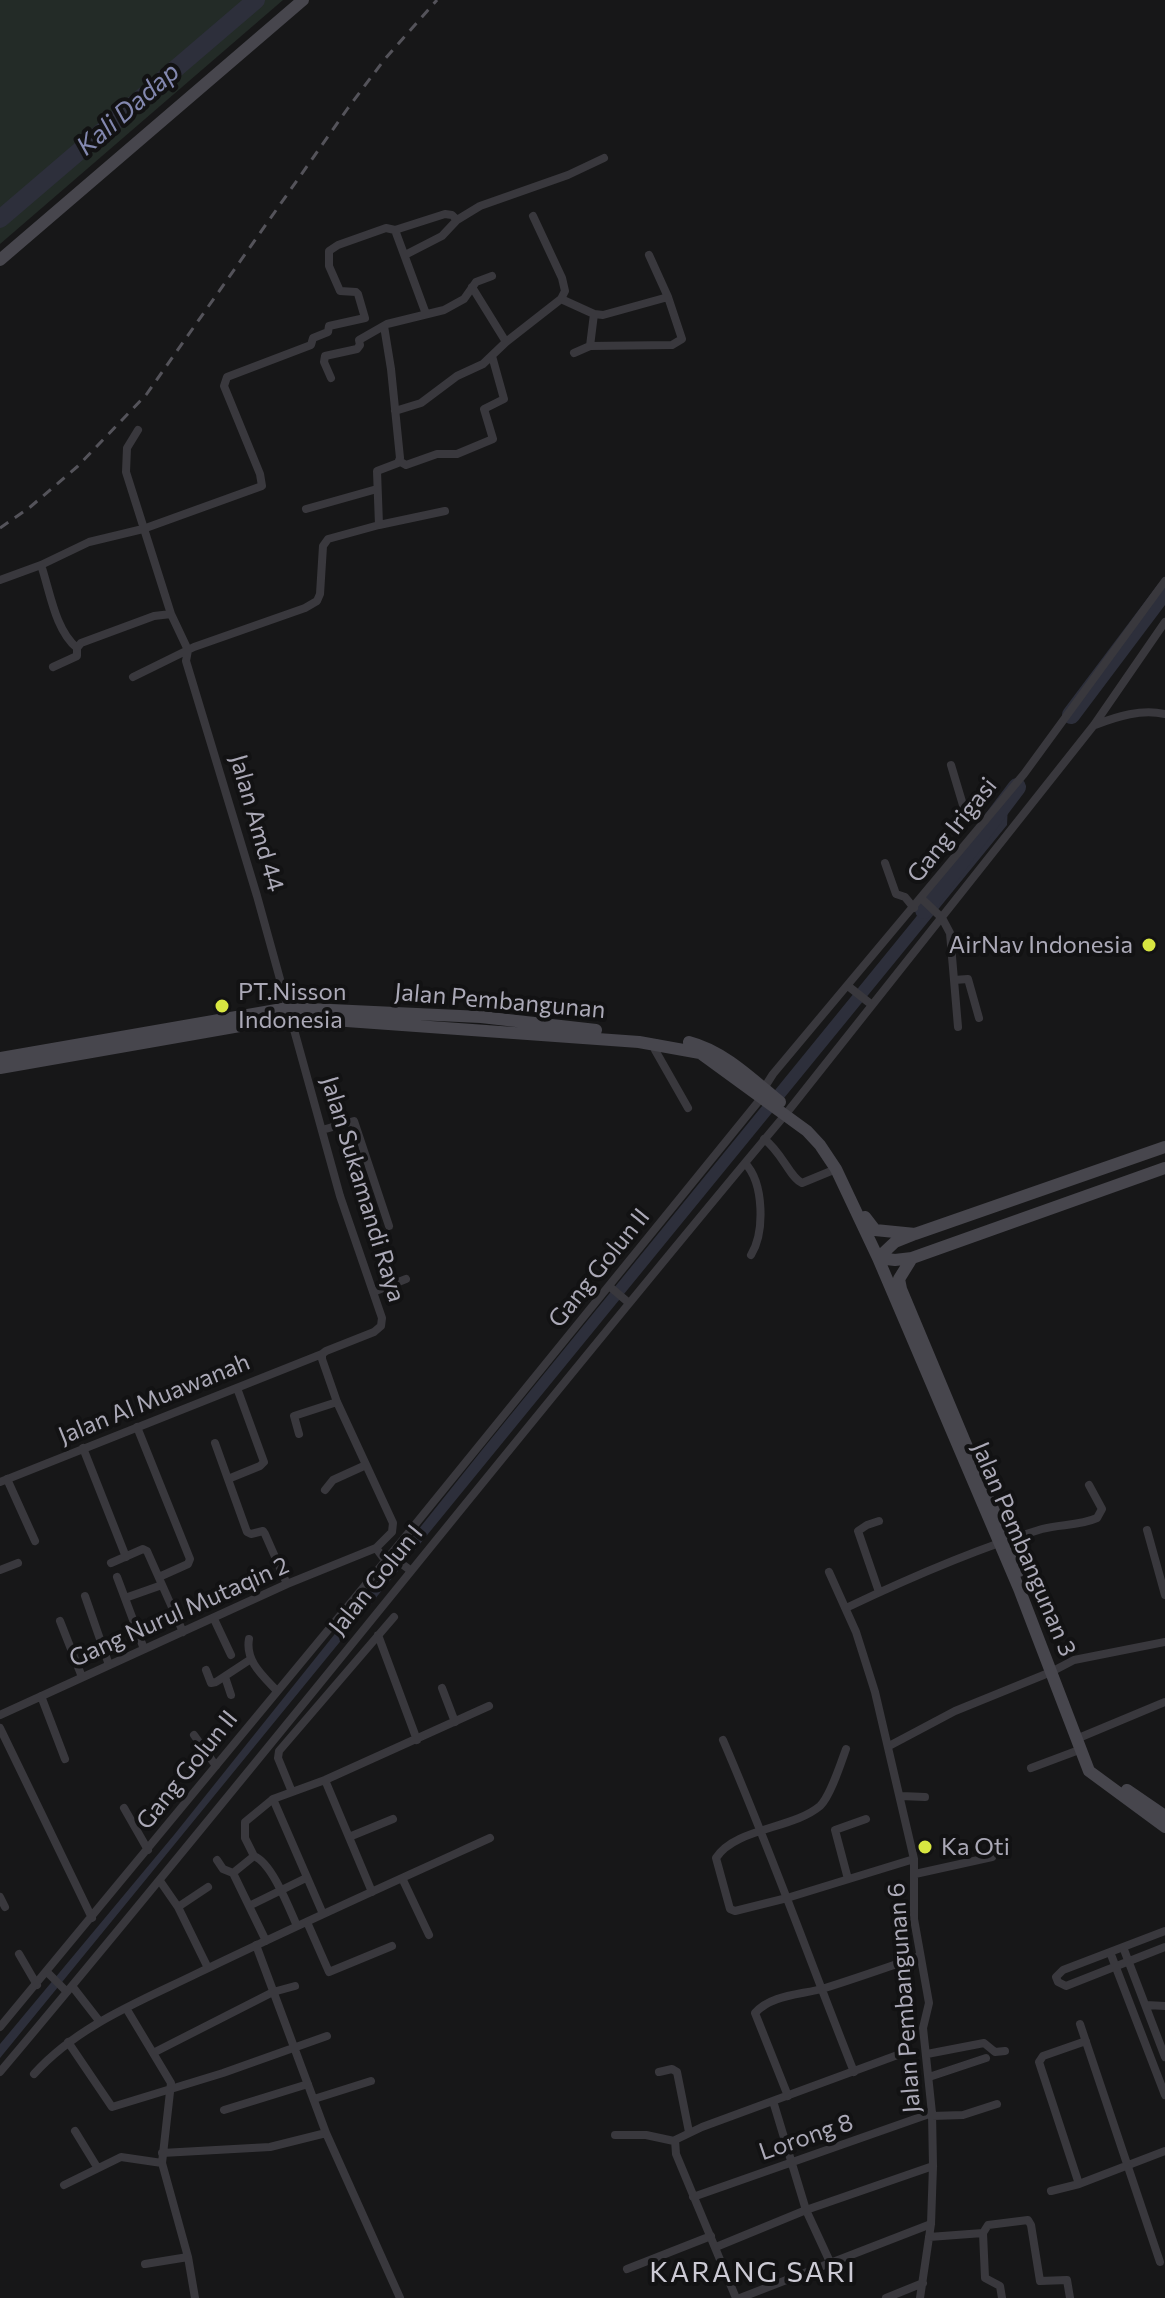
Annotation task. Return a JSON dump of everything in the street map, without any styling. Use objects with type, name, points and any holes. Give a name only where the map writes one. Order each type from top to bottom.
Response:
[{"type":"main road","points":[[0,260],[303,0]]},
{"type":"main road","name":"Jalan Pembangunan","points":[[0,1058],[290,1013],[481,1017],[678,1040],[704,1046],[726,1059],[763,1093],[822,1138],[837,1158],[861,1211],[873,1227],[915,1234]]},
{"type":"main road","name":"Jalan Pembangunan","points":[[0,1068],[290,1013],[656,1043],[700,1053],[763,1093]]},
{"type":"main road","name":"Jalan Pembangunan","points":[[785,1111],[820,1145],[836,1169],[878,1258]]},
{"type":"main road","points":[[878,1258],[895,1242],[915,1234],[1165,1147]]},
{"type":"main road","points":[[878,1258],[912,1258],[1165,1168]]},
{"type":"main road","points":[[1018,1196],[1025,1202],[1024,1217]]},
{"type":"main road","name":"Jalan Pembangunan 3","points":[[878,1258],[1004,1543]]},
{"type":"main road","name":"Jalan Pembangunan 3","points":[[912,1258],[899,1279],[901,1289],[1094,1767],[1165,1816]]},
{"type":"main road","name":"Jalan Pembangunan 3","points":[[1054,1670],[1079,1750],[1089,1771],[1165,1827]]},
{"type":"street","points":[[405,255],[442,236],[457,220],[480,206],[568,175],[604,158]]},
{"type":"street","points":[[0,580],[89,542],[143,529],[262,486],[224,386],[225,381],[232,375],[298,352],[311,345],[313,338],[328,332],[329,326],[365,318],[356,292],[340,291],[329,266],[329,251],[386,228],[395,230],[448,214],[457,220]]},
{"type":"street","points":[[395,411],[421,403],[457,376],[473,369],[561,299],[565,291],[562,278],[533,216]]},
{"type":"street","points":[[395,230],[426,314]]},
{"type":"street","points":[[574,353],[590,346],[678,343],[682,339],[649,255]]},
{"type":"street","points":[[331,378],[324,362],[325,356],[357,349],[360,339],[384,326],[444,310],[464,299],[476,282],[492,276]]},
{"type":"street","points":[[472,287],[506,342]]},
{"type":"street","points":[[561,299],[594,314],[613,314],[668,297]]},
{"type":"street","points":[[590,346],[594,314]]},
{"type":"street","points":[[384,326],[399,461]]},
{"type":"street","points":[[399,461],[406,465],[437,454],[457,454],[493,439],[484,409],[504,399],[492,356]]},
{"type":"street","name":"Jalan Amd 44","points":[[138,430],[127,448],[126,472],[171,614],[188,650],[186,661],[230,801],[290,1013]]},
{"type":"street","points":[[379,525],[377,471],[399,461]]},
{"type":"street","points":[[306,509],[377,489]]},
{"type":"street","points":[[133,677],[188,650],[317,601],[323,546],[328,539],[445,511]]},
{"type":"street","points":[[41,565],[62,629],[77,648]]},
{"type":"street","name":"Gang Irigasi","points":[[763,1093],[914,908],[925,901],[1062,724],[1165,581]]},
{"type":"street","points":[[53,667],[77,656],[81,643],[154,616],[171,614]]},
{"type":"street","name":"Jalan Golun I","points":[[0,2072],[67,1988],[160,1881],[408,1569],[627,1301],[745,1163],[939,915],[1094,725],[1165,622]]},
{"type":"street","points":[[1094,725],[1117,716],[1165,714]]},
{"type":"street","points":[[951,765],[963,805],[985,821]]},
{"type":"street","points":[[885,863],[896,894],[905,897],[914,908]]},
{"type":"street","points":[[925,901],[939,915],[950,933],[958,1027]]},
{"type":"street","points":[[954,980],[968,979],[979,1018]]},
{"type":"street","points":[[851,988],[869,1003]]},
{"type":"street","name":"Jalan Sukamandi Raya","points":[[290,1013],[340,1196],[382,1318],[381,1326],[374,1332],[322,1354]]},
{"type":"street","points":[[656,1043],[655,1050],[688,1108]]},
{"type":"street","name":"Gang Golun II","points":[[0,2027],[49,1974],[277,1691],[390,1558],[763,1093]]},
{"type":"street","points":[[322,1130],[354,1121],[389,1226]]},
{"type":"street","points":[[764,1139],[776,1147],[795,1180],[802,1183],[836,1169]]},
{"type":"street","points":[[745,1163],[754,1172],[761,1219],[759,1241],[751,1255]]},
{"type":"street","points":[[373,1292],[406,1279]]},
{"type":"street","points":[[610,1287],[627,1301]]},
{"type":"street","points":[[322,1354],[337,1402],[393,1523],[392,1532],[376,1548],[408,1569]]},
{"type":"street","name":"Jalan Al Muawanah","points":[[4,1480],[322,1354]]},
{"type":"street","points":[[228,1479],[264,1462],[237,1388]]},
{"type":"street","points":[[299,1434],[294,1416],[337,1402]]},
{"type":"street","points":[[125,1598],[160,1581],[188,1564],[190,1559],[137,1427]]},
{"type":"street","points":[[215,1443],[247,1532],[263,1531],[287,1584]]},
{"type":"street","points":[[83,1448],[126,1557]]},
{"type":"street","points":[[325,1490],[333,1480],[366,1465]]},
{"type":"street","points":[[4,1480],[35,1541]]},
{"type":"street","points":[[846,1608],[952,1560],[1045,1528],[1082,1524],[1097,1518],[1102,1509],[1089,1485]]},
{"type":"street","points":[[879,1521],[858,1531],[879,1592]]},
{"type":"street","points":[[1147,1530],[1165,1595]]},
{"type":"street","points":[[392,1532],[405,1537]]},
{"type":"street","name":"Gang Nurul Mutaqin 2","points":[[0,1715],[287,1584],[376,1548]]},
{"type":"street","points":[[111,1563],[146,1550],[183,1632]]},
{"type":"street","points":[[0,1570],[18,1563]]},
{"type":"street","name":"Jalan Pembangunan 6","points":[[829,1572],[856,1632],[889,1746],[914,1859],[914,1919],[929,2003],[923,2028],[932,2115],[933,2166],[931,2224],[920,2298]]},
{"type":"street","points":[[117,1577],[144,1649]]},
{"type":"street","points":[[85,1596],[109,1665]]},
{"type":"street","points":[[292,1792],[278,1758],[279,1751],[394,1617]]},
{"type":"street","points":[[214,1619],[231,1655]]},
{"type":"street","points":[[60,1621],[82,1677]]},
{"type":"street","points":[[378,1635],[417,1740]]},
{"type":"street","points":[[249,1639],[247,1649],[251,1659],[277,1691]]},
{"type":"street","points":[[889,1746],[955,1711],[1074,1660],[1165,1642]]},
{"type":"street","points":[[206,1670],[211,1683],[251,1659]]},
{"type":"street","points":[[225,1677],[231,1695]]},
{"type":"street","points":[[442,1688],[455,1722]]},
{"type":"street","points":[[41,1696],[65,1759]]},
{"type":"street","points":[[1081,1737],[1165,1702]]},
{"type":"street","points":[[297,1926],[282,1891],[260,1859],[254,1856],[245,1838],[245,1822],[273,1799],[325,1780],[489,1706]]},
{"type":"street","points":[[0,1728],[92,1918]]},
{"type":"street","points":[[194,1735],[216,1766]]},
{"type":"street","points":[[723,1740],[762,1830],[854,2072]]},
{"type":"street","points":[[846,1749],[823,1804],[802,1817],[762,1830],[721,1849],[716,1858],[730,1909],[735,1911],[787,1898],[914,1859]]},
{"type":"street","points":[[1031,1768],[1079,1750]]},
{"type":"street","points":[[325,1780],[372,1892]]},
{"type":"street","points":[[901,1796],[925,1797]]},
{"type":"street","points":[[273,1799],[323,1914]]},
{"type":"street","points":[[124,1808],[148,1850]]},
{"type":"street","points":[[349,1837],[393,1819]]},
{"type":"street","points":[[848,1879],[835,1830],[866,1819]]},
{"type":"street","points":[[34,2074],[68,2042],[126,2008],[490,1838]]},
{"type":"street","points":[[233,1873],[254,1856]]},
{"type":"street","points":[[915,1874],[992,1857]]},
{"type":"street","points":[[217,1860],[223,1869],[233,1873],[266,1941]]},
{"type":"street","points":[[249,1906],[306,1878]]},
{"type":"street","points":[[402,1878],[429,1935]]},
{"type":"street","points":[[160,1881],[178,1907],[208,1968]]},
{"type":"street","points":[[178,1907],[208,1887]]},
{"type":"street","points":[[0,1897],[5,1907]]},
{"type":"street","points":[[307,1922],[329,1972],[392,1946]]},
{"type":"street","points":[[1165,1931],[1063,1970],[1056,1977],[1066,1986],[1165,1947]]},
{"type":"street","points":[[256,1945],[326,2133],[400,2298]]},
{"type":"street","points":[[1123,1947],[1165,2057]]},
{"type":"street","points":[[1110,1952],[1165,2095]]},
{"type":"street","points":[[19,1954],[37,1985]]},
{"type":"street","points":[[788,2096],[755,2013],[762,2005],[822,1989],[920,1956]]},
{"type":"street","points":[[49,1974],[100,2022]]},
{"type":"street","points":[[155,2052],[273,1992],[295,1986]]},
{"type":"street","points":[[1146,2005],[1165,2006]]},
{"type":"street","points":[[126,2008],[171,2083],[162,2158],[188,2257],[195,2298]]},
{"type":"street","points":[[1080,2024],[1160,2262]]},
{"type":"street","points":[[68,2042],[112,2107],[327,2036]]},
{"type":"street","points":[[1079,2184],[1039,2062],[1043,2056],[1086,2041]]},
{"type":"street","points":[[927,2054],[984,2043],[995,2052],[1005,2051]]},
{"type":"street","points":[[615,2135],[646,2135],[674,2141],[689,2132],[903,2053]]},
{"type":"street","points":[[929,2077],[986,2058]]},
{"type":"street","points":[[659,2072],[672,2069],[677,2072],[689,2132]]},
{"type":"street","points":[[314,2099],[371,2081]]},
{"type":"street","points":[[224,2110],[308,2084]]},
{"type":"street","points":[[773,2101],[806,2210],[830,2262]]},
{"type":"street","name":"Lorong 8","points":[[693,2197],[932,2115],[963,2115],[997,2104]]},
{"type":"street","points":[[75,2131],[97,2167]]},
{"type":"street","points":[[64,2185],[121,2157],[162,2158],[270,2147],[326,2133]]},
{"type":"street","points":[[674,2141],[693,2197],[738,2298],[931,2224]]},
{"type":"street","points":[[1051,2191],[1079,2184],[1165,2151]]},
{"type":"street","points":[[716,2247],[806,2210],[933,2166]]},
{"type":"street","points":[[1002,2298],[1000,2286],[985,2278],[983,2233],[988,2225],[1028,2220],[1040,2281],[1067,2280],[1070,2298]]},
{"type":"street","points":[[929,2237],[983,2233]]},
{"type":"street","points":[[627,2269],[711,2236]]},
{"type":"street","points":[[145,2264],[188,2257]]},
{"type":"street","points":[[886,2298],[923,2283]]},
{"type":"shaded area","points":[[0,0],[283,0],[0,244]]},
{"type":"water","points":[[1008,804],[1007,825],[0,2058],[0,2044],[174,1835],[482,1450]]},
{"type":"waterway","name":"Kali Dadap","points":[[0,219],[256,0]]},
{"type":"waterway","points":[[1071,715],[1165,590]]},
{"type":"waterway","points":[[924,910],[1017,787]]},
{"type":"railway","points":[[0,528],[78,466],[146,395],[348,108],[384,60],[437,0]]},
{"type":"place","name":"AirNav Indonesia","points":[[1149,945]]},
{"type":"place","name":"PT.Nisson Indonesia","points":[[222,1006]]},
{"type":"place","name":"Ka Oti","points":[[925,1847]]},
{"type":"district","name":"KARANG SARI","points":[[753,2273]]}]
